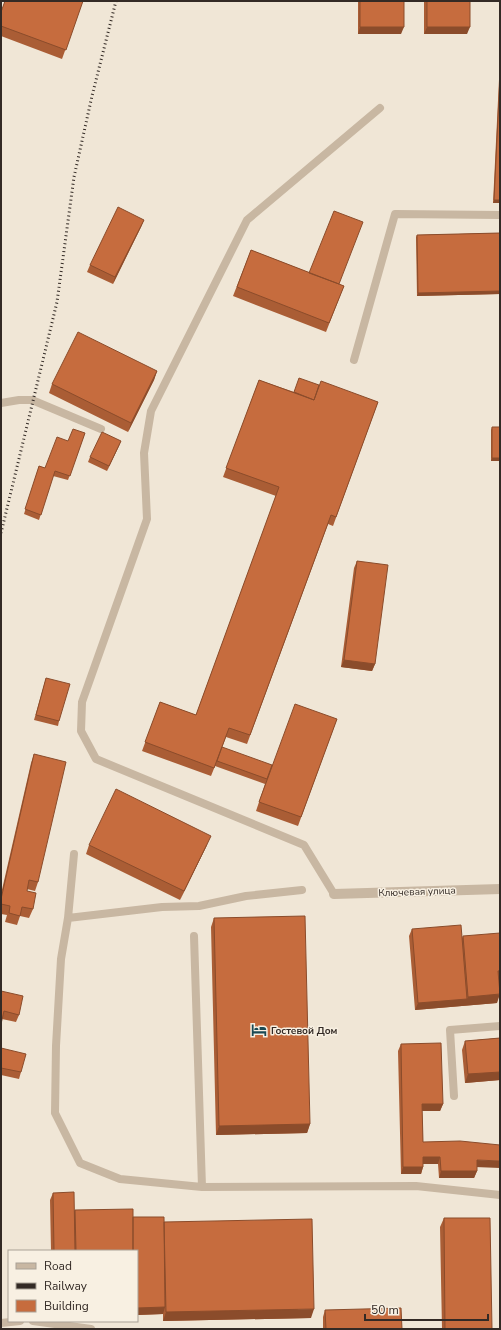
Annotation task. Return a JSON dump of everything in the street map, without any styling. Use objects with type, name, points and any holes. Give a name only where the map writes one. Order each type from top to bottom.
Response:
[{"type":"street","name":"Ключевая улица","points":[[334,894],[500,889]]},
{"type":"lane","points":[[334,894],[304,845],[96,760],[81,731],[82,702],[147,519],[144,453],[151,412],[158,397],[247,220],[380,108]]},
{"type":"lane","points":[[354,360],[394,214],[500,216]]},
{"type":"lane","points":[[1,403],[19,400],[32,400],[102,428]]},
{"type":"lane","points":[[74,854],[68,918],[61,959],[56,1046],[55,1113],[80,1163],[120,1179],[202,1187],[416,1186],[500,1195]]},
{"type":"lane","points":[[68,918],[99,916],[162,907],[199,906],[246,896],[302,890]]},
{"type":"lane","points":[[194,936],[202,1187]]},
{"type":"lane","points":[[454,1096],[450,1030],[500,1026]]},
{"type":"lane","points":[[40,1322],[91,1329]]},
{"type":"building","points":[[5,1],[83,1],[66,50],[1,26],[1,12]]},
{"type":"building","points":[[360,1],[404,1],[404,27],[360,27]]},
{"type":"building","points":[[427,1],[470,1],[470,27],[427,27]]},
{"type":"building","points":[[500,76],[500,200],[494,200]]},
{"type":"building","points":[[118,207],[144,220],[115,277],[90,265]]},
{"type":"building","points":[[334,211],[363,222],[339,284],[309,273]]},
{"type":"building","points":[[500,233],[500,291],[418,293],[417,235]]},
{"type":"building","points":[[251,250],[344,286],[329,323],[237,287]]},
{"type":"building","points":[[78,332],[157,371],[131,423],[52,384]]},
{"type":"building","points":[[299,378],[319,385],[314,400],[294,392]]},
{"type":"building","points":[[259,380],[314,400],[321,381],[378,402],[336,517],[331,515],[250,735],[229,728],[214,768],[145,742],[160,702],[196,715],[279,487],[226,468]]},
{"type":"building","points":[[492,427],[500,427],[500,458],[492,458]]},
{"type":"building","points":[[73,429],[85,433],[70,476],[55,471],[41,515],[25,509],[39,466],[45,468],[57,437],[68,441]]},
{"type":"building","points":[[102,432],[121,441],[109,466],[90,457]]},
{"type":"building","points":[[357,561],[388,565],[375,664],[344,660]]},
{"type":"building","points":[[46,678],[70,684],[59,721],[36,715]]},
{"type":"building","points":[[295,704],[337,719],[301,817],[259,802]]},
{"type":"building","points":[[222,747],[272,765],[267,779],[217,761]]},
{"type":"building","points":[[34,754],[66,762],[38,882],[29,880],[27,891],[36,893],[33,909],[22,907],[20,916],[9,913],[10,906],[1,904],[1,899]]},
{"type":"building","points":[[116,789],[211,836],[184,891],[89,845]]},
{"type":"building","name":"Гостевой Дом","points":[[305,916],[310,1124],[219,1126],[214,918]]},
{"type":"building","points":[[461,925],[467,999],[418,1003],[412,929]]},
{"type":"building","points":[[500,933],[500,970],[498,971],[500,994],[468,997],[463,936]]},
{"type":"building","points":[[1,991],[23,996],[19,1015],[4,1011],[1,1024]]},
{"type":"building","points":[[500,1038],[500,1072],[468,1074],[465,1041]]},
{"type":"building","points":[[441,1043],[443,1104],[422,1104],[423,1142],[460,1141],[500,1145],[500,1161],[477,1160],[477,1171],[441,1171],[440,1157],[423,1157],[423,1167],[403,1167],[401,1044]]},
{"type":"building","points":[[1,1048],[26,1054],[21,1072],[1,1068]]},
{"type":"building","points":[[74,1192],[75,1250],[54,1250],[53,1193]]},
{"type":"building","points":[[133,1209],[133,1250],[76,1250],[75,1210]]},
{"type":"building","points":[[133,1217],[164,1217],[165,1307],[138,1308],[138,1250],[133,1250]]},
{"type":"building","points":[[444,1218],[490,1218],[492,1329],[445,1329]]},
{"type":"building","points":[[312,1219],[314,1309],[166,1312],[164,1222]]},
{"type":"building","points":[[401,1308],[402,1329],[326,1329],[325,1310]]},
{"type":"railway","points":[[1,533],[57,302],[74,177],[92,96],[116,1]]},
{"type":"place","name":"Гостевой Дом","points":[[259,1030]]}]
